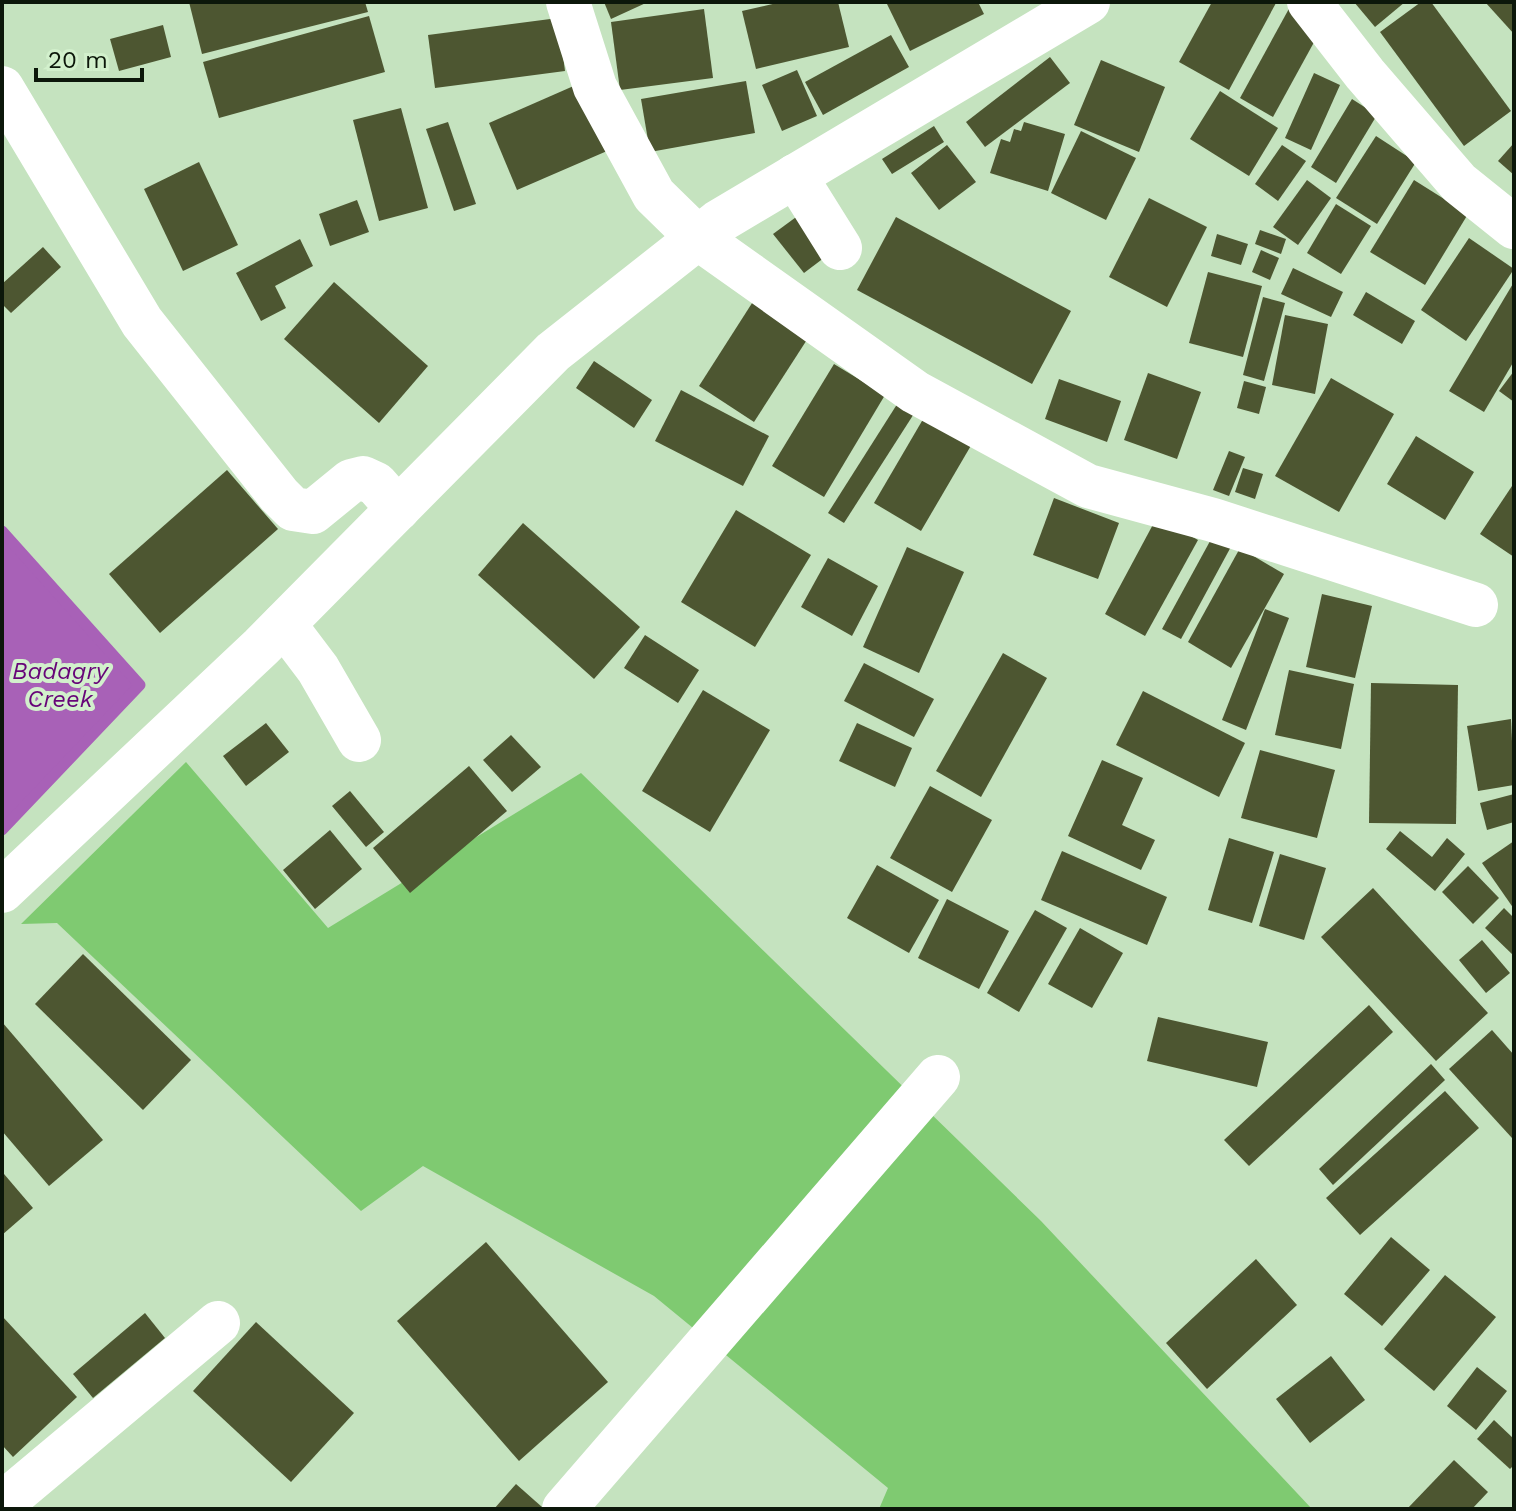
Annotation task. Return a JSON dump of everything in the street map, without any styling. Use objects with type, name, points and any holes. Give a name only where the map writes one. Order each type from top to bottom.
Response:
[{"type":"street","points":[[568,2],[595,87],[654,195],[698,238],[915,392],[1088,486],[1213,520],[1476,605]]},
{"type":"street","points":[[2,891],[284,624],[553,352],[698,238],[795,176],[1088,2]]},
{"type":"street","points":[[1309,2],[1365,74],[1459,183],[1514,227]]},
{"type":"street","points":[[2,88],[142,322],[279,495],[293,509],[313,512],[351,481],[363,478],[376,484],[398,509]]},
{"type":"street","points":[[795,176],[840,248]]},
{"type":"street","points":[[284,624],[318,669],[359,740]]},
{"type":"street","points":[[564,1509],[938,1077]]},
{"type":"street","points":[[2,1504],[218,1323]]},
{"type":"green space","points":[[186,762],[328,928],[581,773],[1041,1221],[1312,1509],[879,1509],[888,1488],[654,1296],[423,1166],[361,1211],[57,923],[21,924]]},
{"type":"water","name":"Badagry Creek","points":[[2,531],[140,685],[2,830]]},
{"type":"building","points":[[189,2],[365,2],[368,12],[202,54]]},
{"type":"building","points":[[604,2],[648,2],[611,19]]},
{"type":"building","points":[[781,2],[838,2],[849,47],[756,69],[742,11]]},
{"type":"building","points":[[886,2],[978,2],[984,14],[910,51]]},
{"type":"building","points":[[1212,2],[1276,3],[1229,90],[1179,62]]},
{"type":"building","points":[[1354,2],[1405,2],[1375,27]]},
{"type":"building","points":[[1421,2],[1431,2],[1511,111],[1464,146],[1380,32]]},
{"type":"building","points":[[1485,2],[1514,2],[1514,34]]},
{"type":"building","points":[[1291,5],[1324,24],[1273,117],[1240,98]]},
{"type":"building","points":[[704,9],[713,78],[620,90],[611,22]]},
{"type":"building","points":[[369,16],[385,72],[219,118],[203,62]]},
{"type":"building","points":[[558,18],[565,71],[435,88],[428,35]]},
{"type":"building","points":[[163,25],[171,57],[119,71],[110,39]]},
{"type":"building","points":[[891,35],[909,67],[823,115],[805,82]]},
{"type":"building","points":[[1050,57],[1070,83],[985,147],[966,122]]},
{"type":"building","points":[[1101,60],[1165,87],[1139,152],[1074,125]]},
{"type":"building","points":[[797,70],[817,116],[782,131],[762,85]]},
{"type":"building","points":[[1314,73],[1340,85],[1311,150],[1285,138]]},
{"type":"building","points":[[585,81],[614,148],[517,190],[489,123]]},
{"type":"building","points":[[746,81],[755,133],[650,152],[641,99]]},
{"type":"building","points":[[1220,91],[1278,128],[1249,176],[1190,139]]},
{"type":"building","points":[[1352,99],[1377,115],[1336,183],[1311,167]]},
{"type":"building","points":[[401,108],[428,208],[379,221],[353,120]]},
{"type":"building","points":[[448,122],[476,204],[454,211],[426,129]]},
{"type":"building","points":[[1024,122],[1065,134],[1048,191],[990,173],[1001,139],[1010,142],[1014,129],[1021,131]]},
{"type":"building","points":[[934,126],[944,142],[892,174],[882,159]]},
{"type":"building","points":[[1081,131],[1136,158],[1106,220],[1051,193]]},
{"type":"building","points":[[1376,136],[1416,162],[1377,224],[1336,198]]},
{"type":"building","points":[[1514,143],[1514,175],[1498,161]]},
{"type":"building","points":[[947,145],[976,182],[939,210],[911,173]]},
{"type":"building","points":[[1282,145],[1306,161],[1278,201],[1255,184]]},
{"type":"building","points":[[199,162],[238,245],[183,271],[144,189]]},
{"type":"building","points":[[1307,180],[1331,198],[1298,245],[1273,227]]},
{"type":"building","points":[[1414,180],[1468,214],[1425,285],[1370,252]]},
{"type":"building","points":[[1149,198],[1207,227],[1167,307],[1109,277]]},
{"type":"building","points":[[357,200],[369,232],[330,246],[319,214]]},
{"type":"building","points":[[1336,204],[1371,226],[1341,274],[1307,253]]},
{"type":"building","points":[[803,212],[833,251],[804,273],[773,234]]},
{"type":"building","points":[[896,217],[1071,311],[1032,384],[857,290]]},
{"type":"building","points":[[1260,230],[1286,239],[1281,254],[1255,244]]},
{"type":"building","points":[[1217,234],[1248,244],[1241,265],[1211,256]]},
{"type":"building","points":[[1469,238],[1514,269],[1466,341],[1421,310]]},
{"type":"building","points":[[300,239],[313,266],[275,286],[286,308],[261,321],[236,273]]},
{"type":"building","points":[[43,247],[61,267],[11,313],[2,304],[2,284]]},
{"type":"building","points":[[1261,250],[1279,258],[1270,280],[1252,272]]},
{"type":"building","points":[[1293,268],[1343,292],[1331,317],[1281,294]]},
{"type":"building","points":[[1208,272],[1262,286],[1243,357],[1189,343]]},
{"type":"building","points":[[334,282],[428,366],[379,423],[284,339]]},
{"type":"building","points":[[1514,282],[1514,361],[1484,412],[1449,391]]},
{"type":"building","points":[[1366,292],[1415,321],[1402,344],[1353,315]]},
{"type":"building","points":[[1263,297],[1285,303],[1264,381],[1243,375]]},
{"type":"building","points":[[754,300],[810,335],[754,422],[699,386]]},
{"type":"building","points":[[1285,315],[1328,324],[1315,394],[1272,385]]},
{"type":"building","points":[[594,361],[652,400],[634,428],[576,388]]},
{"type":"building","points":[[834,364],[885,395],[824,497],[772,466]]},
{"type":"building","points":[[1514,371],[1514,402],[1499,391]]},
{"type":"building","points":[[1148,373],[1201,392],[1177,459],[1124,440]]},
{"type":"building","points":[[1331,378],[1394,414],[1339,512],[1275,476]]},
{"type":"building","points":[[1059,379],[1121,401],[1107,442],[1045,419]]},
{"type":"building","points":[[1244,381],[1266,387],[1259,414],[1237,408]]},
{"type":"building","points":[[681,390],[769,436],[743,486],[655,441]]},
{"type":"building","points":[[901,398],[917,409],[844,523],[828,513]]},
{"type":"building","points":[[929,409],[976,437],[921,531],[874,503]]},
{"type":"building","points":[[1416,436],[1474,472],[1445,520],[1387,484]]},
{"type":"building","points":[[1229,451],[1245,457],[1229,496],[1213,490]]},
{"type":"building","points":[[1243,468],[1263,474],[1255,499],[1235,492]]},
{"type":"building","points":[[227,470],[278,529],[160,633],[109,574]]},
{"type":"building","points":[[1514,483],[1514,557],[1480,534]]},
{"type":"building","points":[[1054,498],[1119,523],[1098,579],[1033,555]]},
{"type":"building","points":[[736,510],[811,555],[755,647],[681,602]]},
{"type":"building","points":[[1157,517],[1198,540],[1145,636],[1105,614]]},
{"type":"building","points":[[523,523],[640,627],[594,679],[478,575]]},
{"type":"building","points":[[1215,532],[1233,543],[1181,639],[1162,629]]},
{"type":"building","points":[[907,547],[964,572],[919,673],[863,647]]},
{"type":"building","points":[[1240,548],[1284,574],[1231,668],[1188,642]]},
{"type":"building","points":[[828,558],[878,586],[852,636],[801,607]]},
{"type":"building","points":[[1322,594],[1372,606],[1355,678],[1306,667]]},
{"type":"building","points":[[1265,609],[1289,618],[1246,730],[1222,720]]},
{"type":"building","points":[[645,635],[699,670],[678,703],[624,668]]},
{"type":"building","points":[[1003,653],[1047,678],[981,797],[936,771]]},
{"type":"building","points":[[864,663],[934,699],[914,737],[844,701]]},
{"type":"building","points":[[1289,670],[1354,684],[1341,749],[1275,735]]},
{"type":"building","points":[[1371,683],[1458,685],[1456,824],[1369,823]]},
{"type":"building","points":[[703,690],[770,730],[710,832],[642,791]]},
{"type":"building","points":[[1143,691],[1245,743],[1219,797],[1116,745]]},
{"type":"building","points":[[1511,719],[1514,785],[1478,791],[1467,726]]},
{"type":"building","points":[[266,723],[289,752],[246,786],[223,756]]},
{"type":"building","points":[[857,723],[912,748],[895,787],[839,761]]},
{"type":"building","points":[[511,735],[541,767],[512,792],[483,760]]},
{"type":"building","points":[[1260,750],[1335,770],[1317,838],[1241,818]]},
{"type":"building","points":[[1102,760],[1143,778],[1122,825],[1155,840],[1141,870],[1068,836]]},
{"type":"building","points":[[469,766],[507,811],[410,893],[373,848]]},
{"type":"building","points":[[930,786],[992,820],[952,892],[890,858]]},
{"type":"building","points":[[350,791],[384,832],[366,847],[332,806]]},
{"type":"building","points":[[1514,794],[1514,822],[1487,830],[1480,803]]},
{"type":"building","points":[[330,830],[362,869],[315,909],[283,870]]},
{"type":"building","points":[[1400,831],[1432,857],[1447,838],[1465,854],[1435,891],[1386,849]]},
{"type":"building","points":[[1229,838],[1274,852],[1252,923],[1208,910]]},
{"type":"building","points":[[1514,841],[1514,909],[1482,863]]},
{"type":"building","points":[[1062,851],[1167,897],[1147,945],[1041,900]]},
{"type":"building","points":[[1280,854],[1326,868],[1304,940],[1259,926]]},
{"type":"building","points":[[877,865],[939,900],[909,953],[847,918]]},
{"type":"building","points":[[1468,866],[1499,898],[1473,924],[1442,892]]},
{"type":"building","points":[[1373,888],[1488,1013],[1436,1061],[1321,937]]},
{"type":"building","points":[[947,899],[1009,931],[979,989],[918,958]]},
{"type":"building","points":[[1504,908],[1514,918],[1514,956],[1485,928]]},
{"type":"building","points":[[1035,910],[1067,928],[1019,1012],[987,993]]},
{"type":"building","points":[[1080,928],[1123,953],[1092,1008],[1048,984]]},
{"type":"building","points":[[1482,940],[1510,973],[1486,993],[1459,960]]},
{"type":"building","points":[[83,954],[191,1060],[143,1110],[35,1004]]},
{"type":"building","points":[[1369,1005],[1393,1032],[1249,1166],[1224,1140]]},
{"type":"building","points":[[1158,1017],[1268,1042],[1257,1087],[1147,1061]]},
{"type":"building","points":[[2,1022],[103,1140],[49,1186],[2,1131]]},
{"type":"building","points":[[1492,1030],[1514,1055],[1512,1138],[1449,1069]]},
{"type":"building","points":[[1431,1064],[1445,1080],[1333,1185],[1319,1169]]},
{"type":"building","points":[[1445,1091],[1479,1128],[1360,1235],[1326,1198]]},
{"type":"building","points":[[2,1175],[33,1208],[2,1235]]},
{"type":"building","points":[[1391,1237],[1430,1270],[1382,1326],[1344,1294]]},
{"type":"building","points":[[486,1242],[608,1382],[519,1461],[397,1321]]},
{"type":"building","points":[[1256,1259],[1297,1305],[1207,1389],[1166,1343]]},
{"type":"building","points":[[1445,1275],[1496,1317],[1434,1391],[1384,1349]]},
{"type":"building","points":[[145,1313],[165,1338],[93,1398],[73,1374]]},
{"type":"building","points":[[2,1316],[77,1397],[13,1457],[2,1445]]},
{"type":"building","points":[[256,1322],[354,1413],[291,1482],[193,1391]]},
{"type":"building","points":[[1331,1356],[1365,1400],[1310,1443],[1276,1399]]},
{"type":"building","points":[[1477,1367],[1507,1391],[1476,1430],[1447,1406]]},
{"type":"building","points":[[1494,1420],[1514,1439],[1514,1465],[1510,1469],[1477,1439]]},
{"type":"building","points":[[1454,1460],[1488,1492],[1472,1509],[1407,1509]]},
{"type":"building","points":[[516,1484],[542,1507],[494,1509]]},
{"type":"waterway","points":[[2,531],[140,685],[2,830]]}]
